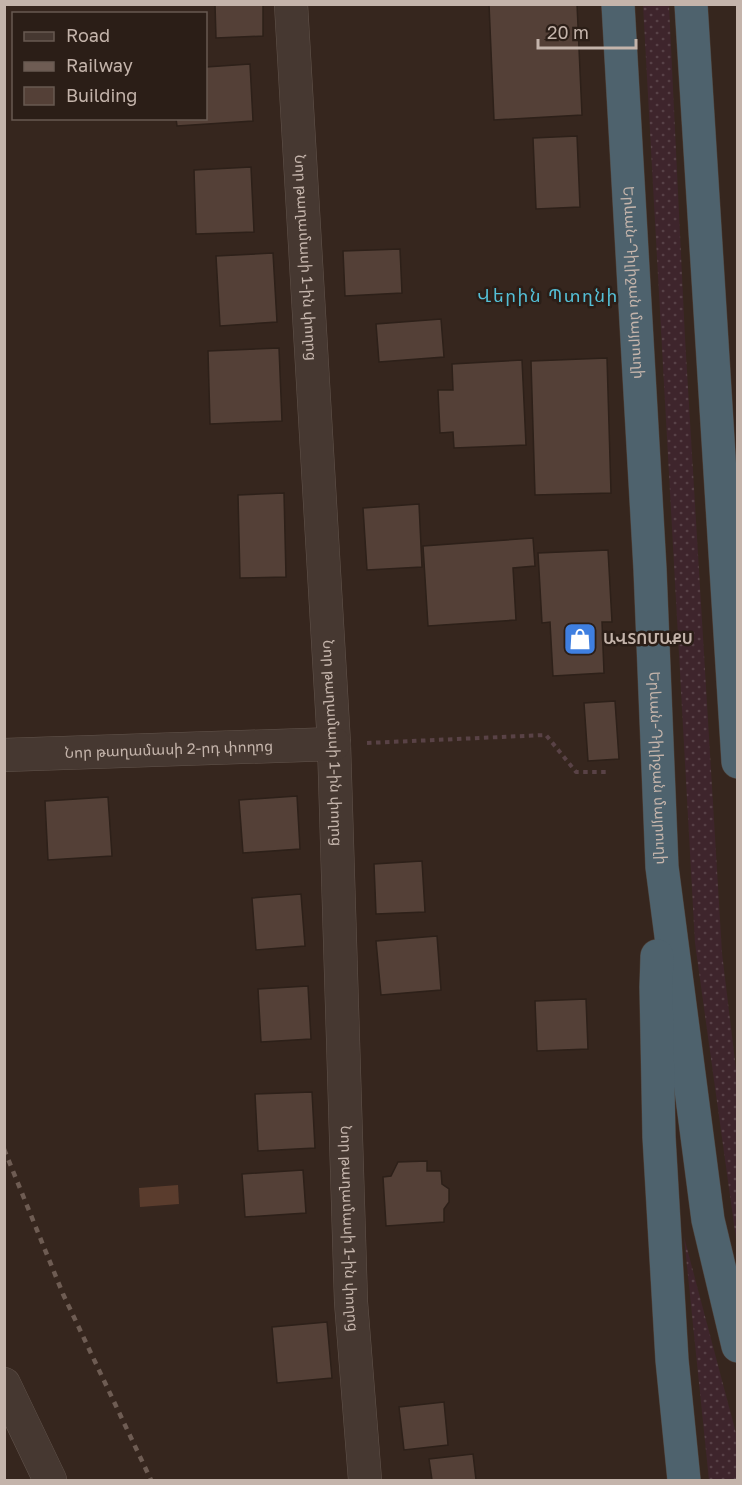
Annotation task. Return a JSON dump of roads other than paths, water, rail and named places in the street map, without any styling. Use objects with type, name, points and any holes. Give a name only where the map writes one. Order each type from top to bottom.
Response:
[{"type":"highway","name":"Երևան-Դիլիջան մայրուղի","points":[[618,4],[650,570],[662,867],[708,1220],[738,1346]]},
{"type":"highway","points":[[691,4],[738,762]]},
{"type":"highway","points":[[662,867],[656,987],[659,1137],[672,1360],[684,1480]]},
{"type":"street","name":"Նոր թաղամասի 1-ին փողոց","points":[[291,4],[334,744],[351,1302],[365,1480]]},
{"type":"street","name":"Նոր թաղամասի 2-րդ փողոց","points":[[4,755],[334,744]]},
{"type":"street","points":[[4,1384],[50,1480]]},
{"type":"railway","points":[[4,1149],[63,1294],[151,1480]]},
{"type":"place","name":"ԱՎՏՈՄԱՔՍ","points":[[580,639]]},
{"type":"district","name":"Վերին Պտղնի","points":[[548,296]]}]
